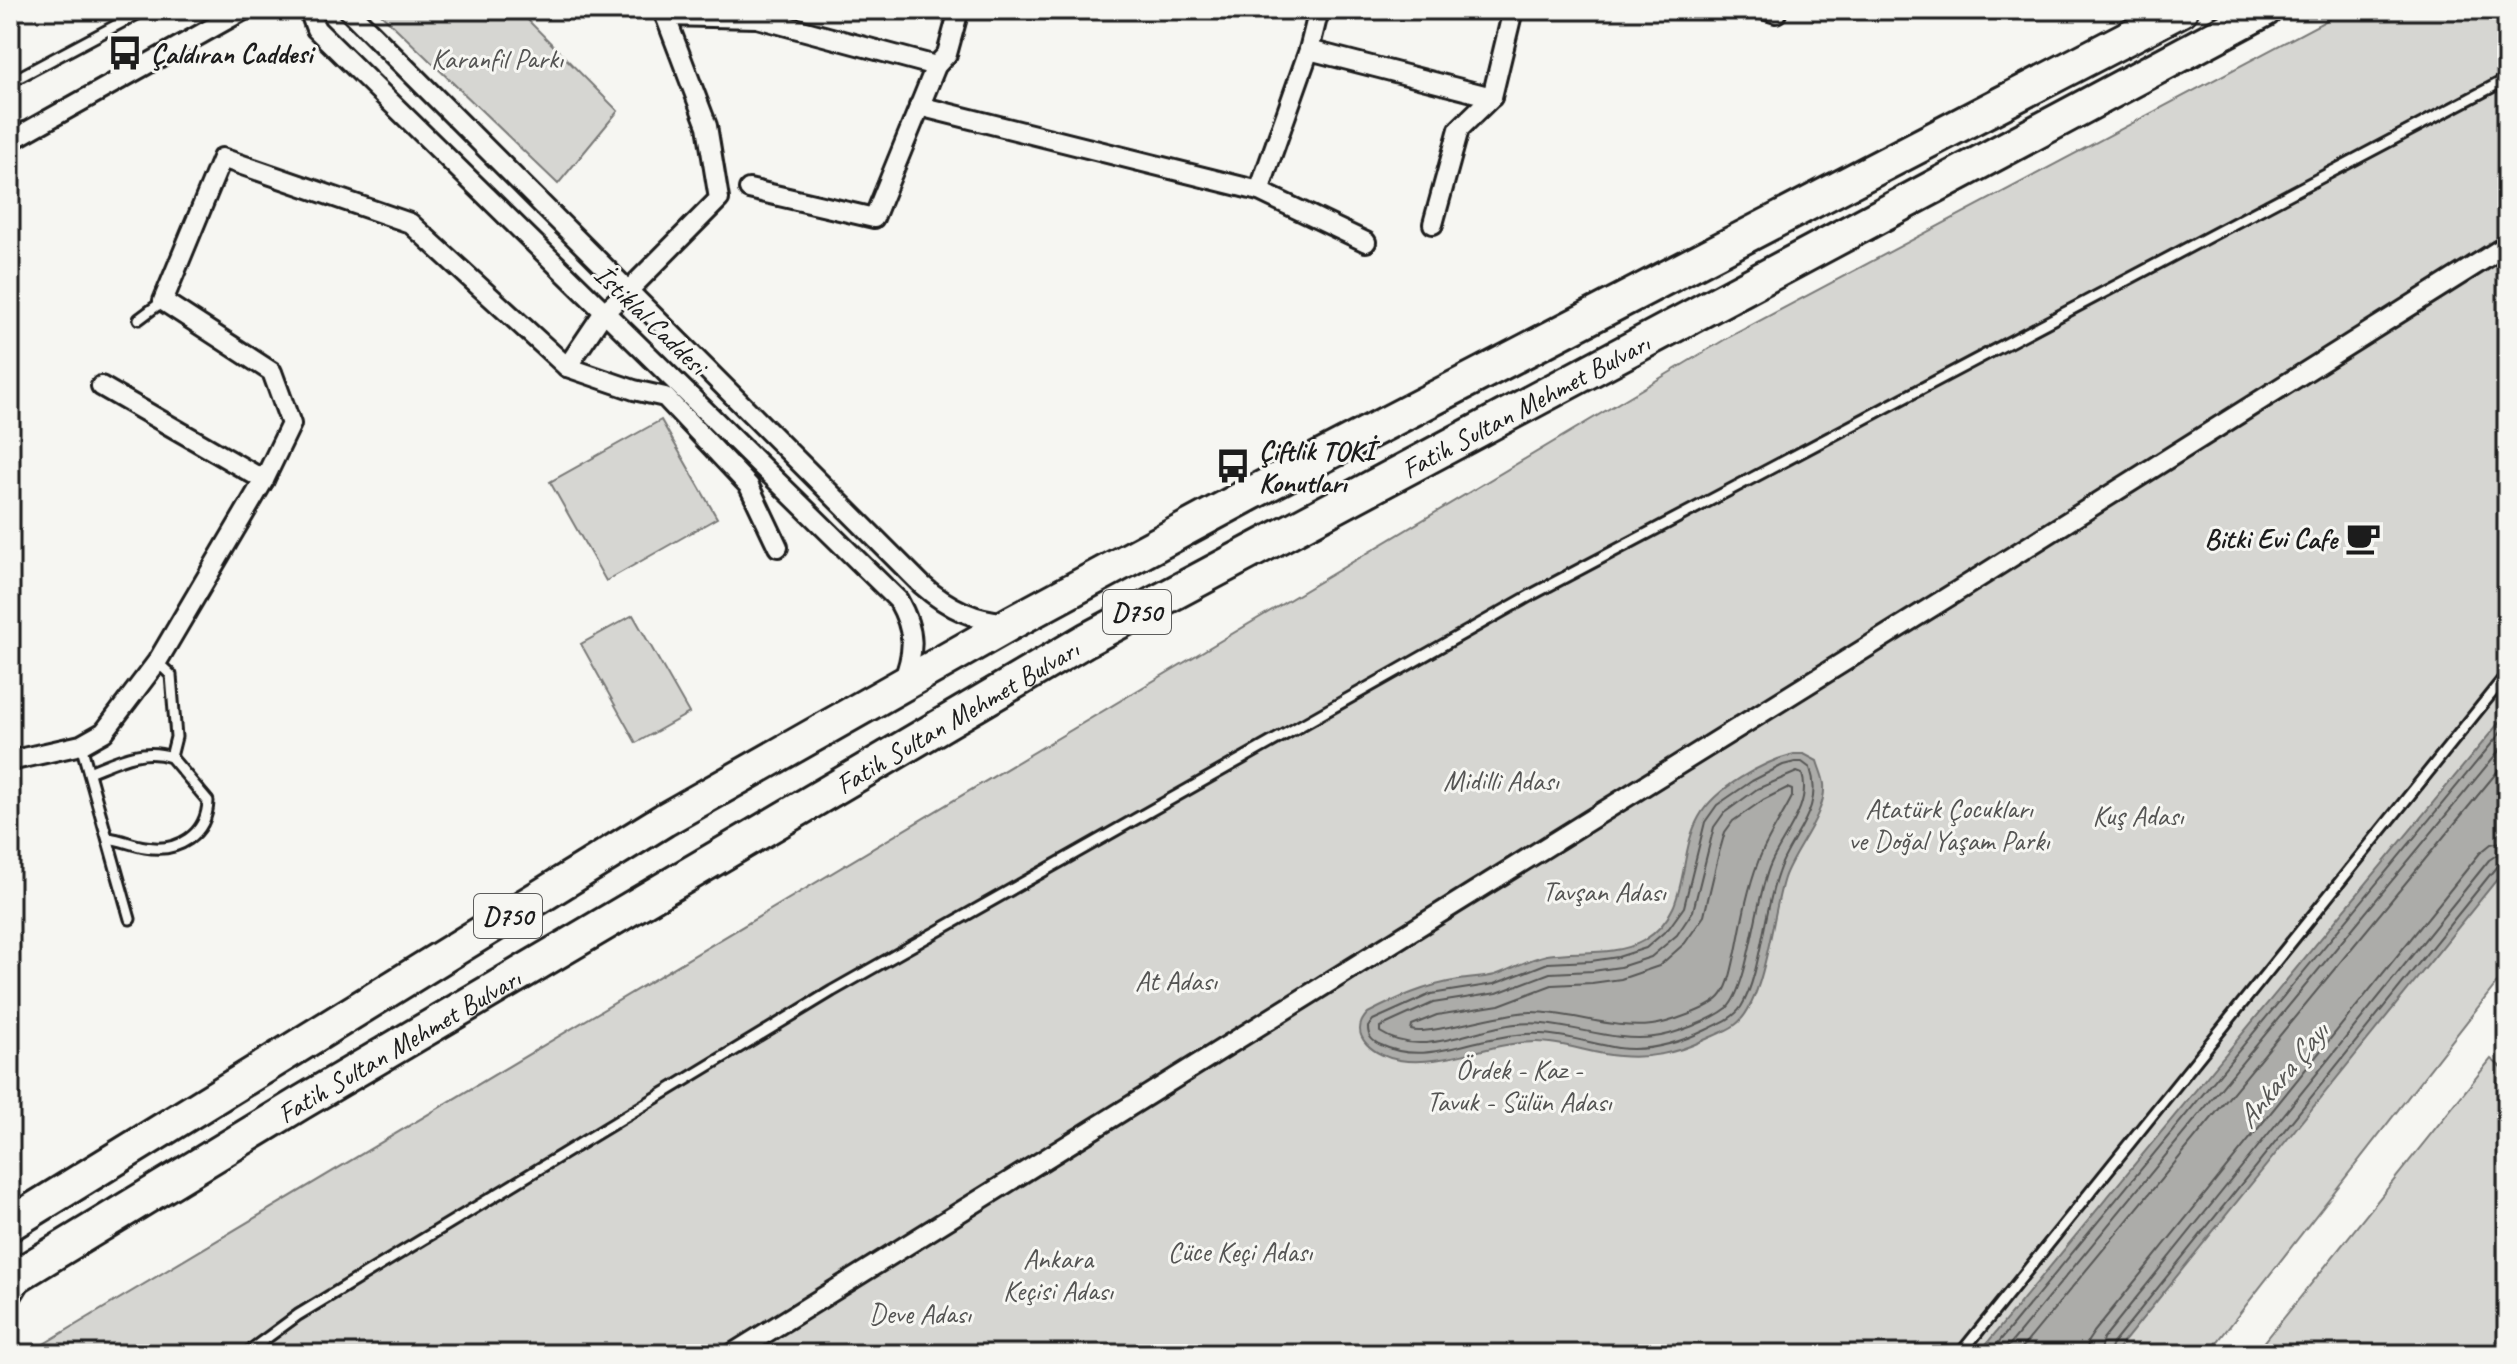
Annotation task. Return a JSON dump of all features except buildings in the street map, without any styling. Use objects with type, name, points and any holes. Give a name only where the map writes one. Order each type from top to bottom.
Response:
[{"type":"highway","name":"Fatih Sultan Mehmet Bulvarı","points":[[10,1224],[664,820],[902,684],[1250,494],[2181,10]]},
{"type":"highway","name":"Fatih Sultan Mehmet Bulvarı","points":[[10,1280],[299,1104],[1086,640],[2265,10]]},
{"type":"street","points":[[10,141],[244,10]]},
{"type":"street","name":"İstiklal Caddesi","points":[[309,10],[316,29],[898,600],[912,635],[912,656],[902,684]]},
{"type":"street","name":"İstiklal Caddesi","points":[[348,10],[941,602],[990,621],[1013,622]]},
{"type":"street","points":[[749,189],[874,218],[936,66],[947,54],[959,10]]},
{"type":"street","points":[[1259,191],[1309,50],[1319,10]]},
{"type":"street","points":[[1433,224],[1459,129],[1492,97],[1513,10]]},
{"type":"street","points":[[567,367],[604,312],[719,199],[707,126],[664,13],[757,18],[936,66]]},
{"type":"street","points":[[1309,50],[1492,97]]},
{"type":"street","points":[[919,106],[1259,191],[1366,242]]},
{"type":"street","points":[[10,761],[81,745],[104,732],[157,662],[264,480],[291,424],[272,372],[163,301],[222,158],[410,223],[567,367],[665,397],[749,486],[778,547]]},
{"type":"street","points":[[732,1354],[2507,245]]},
{"type":"street","points":[[101,386],[264,480]]},
{"type":"lane","points":[[10,82],[145,10]]},
{"type":"lane","points":[[245,1354],[298,1315],[832,991],[1533,594],[2507,79]]},
{"type":"lane","points":[[139,319],[163,301]]},
{"type":"lane","points":[[157,662],[171,675],[176,737],[171,757]]},
{"type":"lane","points":[[1960,1354],[2507,674]]},
{"type":"lane","points":[[81,745],[130,919]]},
{"type":"lane","points":[[89,772],[142,753],[155,753],[171,757],[208,801],[206,820],[185,842],[147,848],[126,840],[108,838]]},
{"type":"lane","points":[[10,1307],[37,1263]]},
{"type":"green space","name":"Karanfil Parkı","points":[[377,10],[518,10],[618,111],[558,184]]},
{"type":"green space","name":"Atatürk Çocukları ve Doğal Yaşam Parkı","points":[[2346,10],[2507,10],[2507,970],[2208,1354],[27,1354],[1729,337]]},
{"type":"green space","points":[[661,420],[717,518],[606,581],[550,482]]},
{"type":"green space","points":[[633,615],[689,713],[636,743],[581,644]]},
{"type":"green space","points":[[2491,1059],[2507,1072],[2507,1354],[2255,1354]]},
{"type":"water","name":"Ankara Çayı","points":[[2507,713],[2507,867],[2114,1354],[1978,1354]]},
{"type":"water","points":[[1794,754],[1804,754],[1817,761],[1824,795],[1784,878],[1754,998],[1735,1025],[1682,1049],[1640,1057],[1609,1055],[1536,1042],[1433,1060],[1399,1060],[1373,1050],[1362,1037],[1362,1022],[1368,1013],[1423,989],[1495,975],[1547,955],[1608,951],[1643,941],[1659,929],[1676,900],[1692,833],[1706,806],[1741,778],[1768,763]]},
{"type":"place","name":"Çaldıran Caddesi","points":[[125,53]]},
{"type":"place","name":"Çiftlik TOKİ Konutları","points":[[1233,466]]},
{"type":"place","name":"Bitki Evi Cafe","points":[[2363,538]]},
{"type":"park label","name":"Midilli Adası","points":[[1501,780]]},
{"type":"park label","name":"Kuş Adası","points":[[2138,815]]},
{"type":"park label","name":"Tavşan Adası","points":[[1604,891]]},
{"type":"park label","name":"At Adası","points":[[1176,980]]},
{"type":"park label","name":"Ördek - Kaz - Tavuk - Sülün Adası","points":[[1519,1085]]},
{"type":"park label","name":"Cüce Keçi Adası","points":[[1240,1251]]},
{"type":"park label","name":"Ankara Keçisi Adası","points":[[1058,1274]]},
{"type":"park label","name":"Deve Adası","points":[[920,1313]]}]
